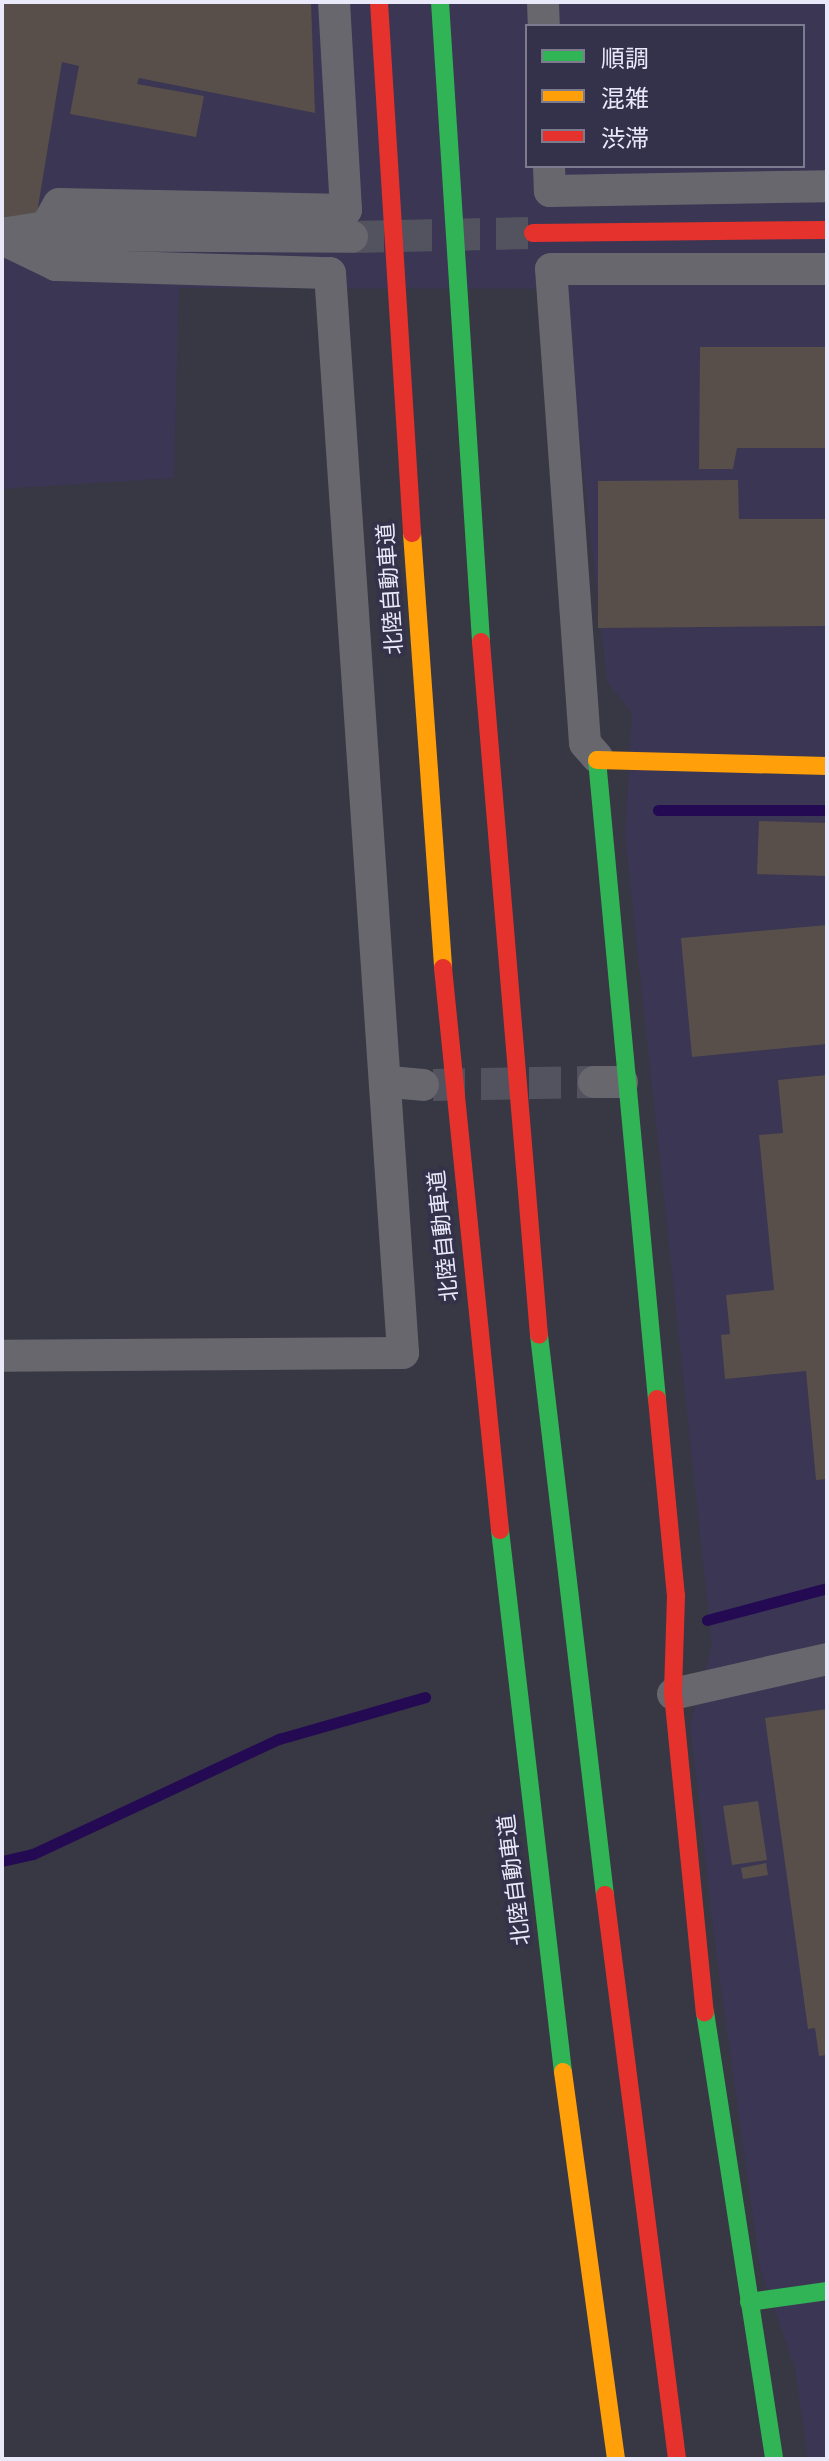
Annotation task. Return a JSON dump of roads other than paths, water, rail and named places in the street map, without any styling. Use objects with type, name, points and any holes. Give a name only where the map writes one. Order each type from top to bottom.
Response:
[{"type":"main road","name":"北陸自動車道","points":[[379,2],[426,774],[461,1180],[547,1957],[616,2459]]},
{"type":"main road","points":[[440,2],[461,387],[523,1175],[567,1601],[677,2459]]},
{"type":"main road","points":[[533,233],[827,230]]},
{"type":"main road","points":[[774,2459],[701,1989],[673,1694],[676,1596],[608,1082],[597,757],[827,766]]},
{"type":"main road","points":[[749,2302],[827,2291]]},
{"type":"street","points":[[2,236],[46,227],[59,204],[346,210],[334,2]]},
{"type":"street","points":[[543,2],[544,24]]},
{"type":"street","points":[[549,168],[550,191],[827,186]]},
{"type":"street","points":[[2,236],[352,237]]},
{"type":"street","points":[[2,236],[56,265],[330,273],[390,1082],[403,1353],[2,1356]]},
{"type":"street","points":[[597,757],[585,743],[551,269],[827,269]]},
{"type":"street","points":[[390,1082],[423,1085]]},
{"type":"street","points":[[673,1694],[827,1659]]},
{"type":"waterway","points":[[658,810],[827,810]]},
{"type":"waterway","points":[[707,1620],[827,1588]]},
{"type":"waterway","points":[[2,1861],[33,1854],[279,1739],[425,1697]]},
{"type":"tunnel","points":[[352,237],[533,233]]},
{"type":"tunnel","points":[[433,1085],[594,1082]]}]
